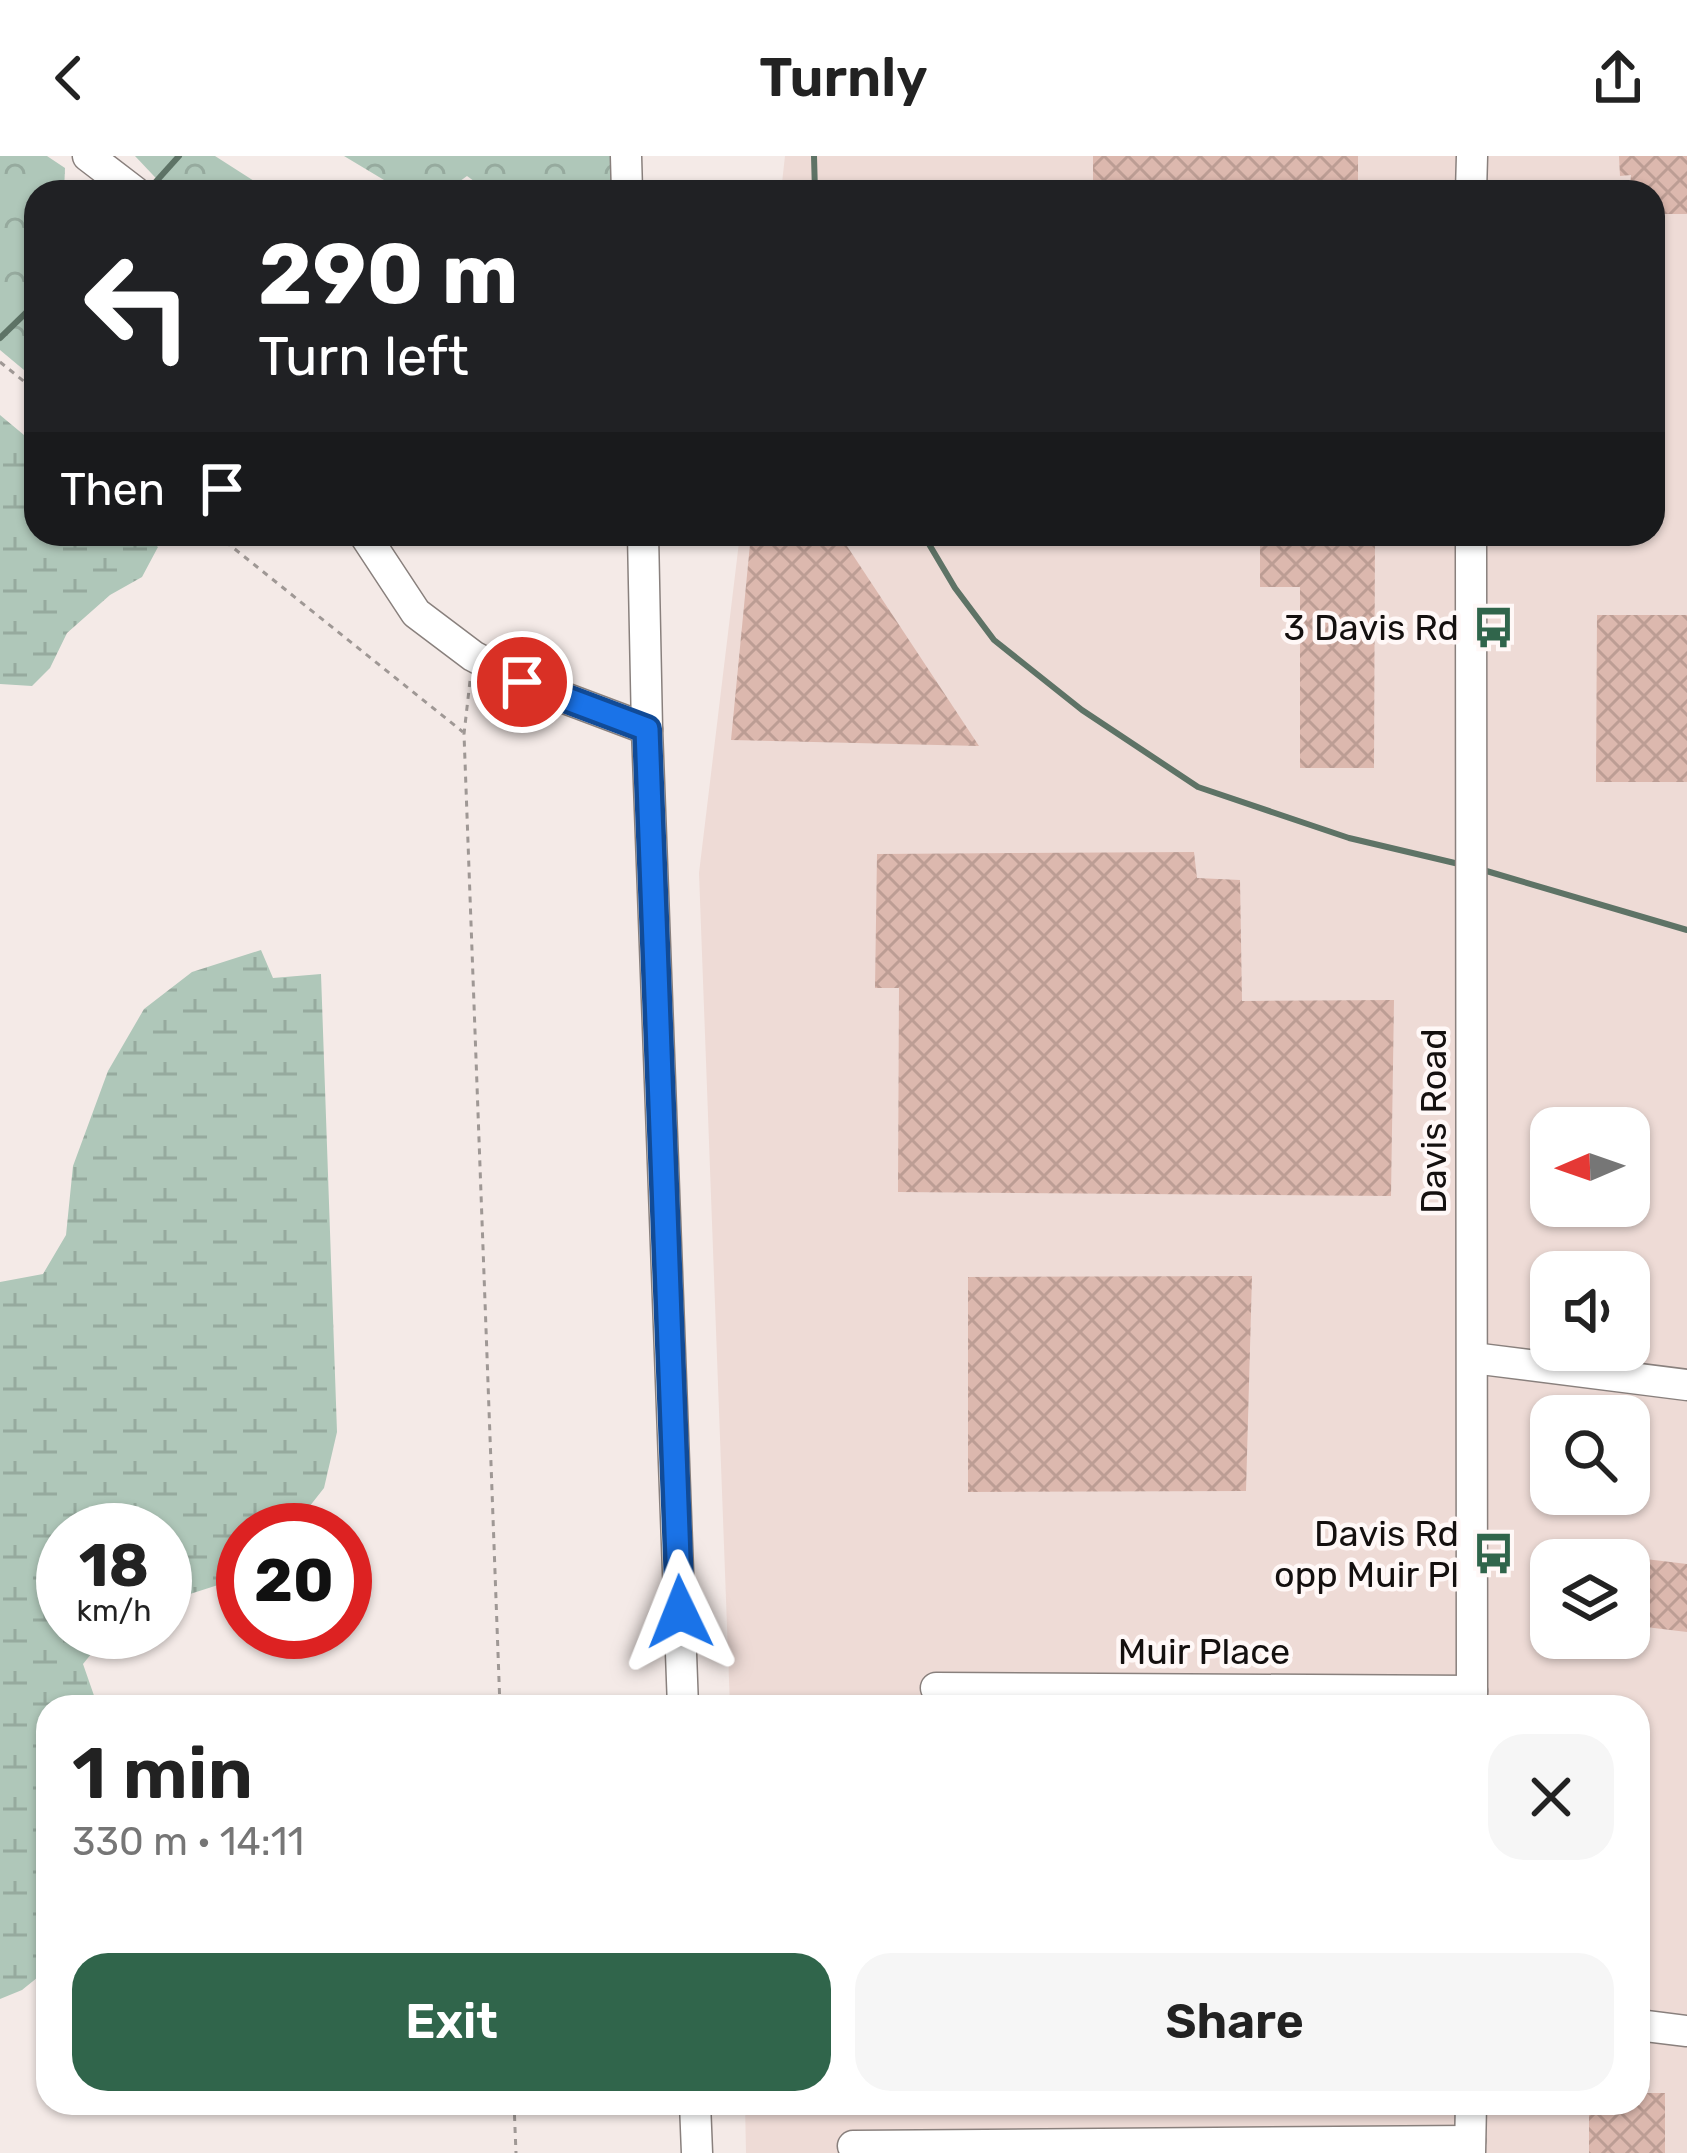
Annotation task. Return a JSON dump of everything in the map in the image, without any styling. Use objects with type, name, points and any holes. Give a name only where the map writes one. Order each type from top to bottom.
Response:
[{"type":"street","points":[[88,156],[119,180]]},
{"type":"street","points":[[372,546],[416,613],[473,656],[522,682],[647,729]]},
{"type":"street","points":[[643,546],[683,1695]]},
{"type":"street","name":"Davis Road","points":[[1471,546],[1472,1695]]},
{"type":"street","points":[[1473,1358],[1687,1385]]},
{"type":"street","name":"Muir Place","points":[[936,1688],[1277,1695]]},
{"type":"street","points":[[1650,2026],[1687,2031]]},
{"type":"street","points":[[695,2115],[697,2153]]},
{"type":"street","points":[[854,2146],[1470,2147],[1471,2115]]},
{"type":"path","points":[[0,362],[24,381]]},
{"type":"path","points":[[231,546],[464,734]]},
{"type":"path","points":[[473,656],[464,734],[500,1695]]},
{"type":"path","points":[[514,2115],[516,2153]]},
{"type":"shaded area","points":[[785,156],[1687,156],[1687,2153],[746,2153],[745,2115],[1650,2115],[1650,1695],[730,1695],[699,873],[739,546],[1665,546],[1665,180],[782,180]]},
{"type":"green space","points":[[0,156],[47,156],[65,168],[64,180],[24,180],[24,370],[0,350]]},
{"type":"green space","points":[[135,156],[215,156],[252,180],[158,180]]},
{"type":"green space","points":[[344,156],[615,156],[616,180],[472,180],[467,176],[462,180],[384,180]]},
{"type":"green space","points":[[0,415],[24,435],[24,546],[158,547],[142,577],[110,595],[67,633],[50,668],[32,686],[0,684]]},
{"type":"green space","points":[[261,950],[273,978],[321,974],[337,1432],[324,1488],[312,1503],[216,1503],[216,1586],[192,1593],[192,1503],[36,1503],[36,1659],[87,1659],[83,1664],[94,1695],[36,1695],[36,1979],[0,1999],[0,1282],[43,1274],[66,1235],[73,1166],[108,1071],[144,1009],[192,972]]},
{"type":"building","points":[[1093,156],[1358,156],[1358,180],[1093,180]]},
{"type":"building","points":[[1619,156],[1687,156],[1687,214],[1665,214],[1665,180],[1620,176]]},
{"type":"building","points":[[750,546],[847,546],[979,746],[731,740]]},
{"type":"building","points":[[1260,546],[1375,546],[1374,768],[1300,768],[1300,587],[1260,587]]},
{"type":"building","points":[[1597,615],[1687,615],[1687,782],[1596,782]]},
{"type":"building","points":[[1194,852],[1197,878],[1240,880],[1242,1001],[1394,1000],[1391,1196],[898,1192],[899,988],[875,988],[877,854]]},
{"type":"building","points":[[1252,1276],[1246,1491],[968,1492],[968,1277]]},
{"type":"building","points":[[1650,1560],[1687,1564],[1687,1632],[1650,1628]]},
{"type":"building","points":[[1650,2093],[1665,2093],[1665,2153],[1589,2153],[1589,2115],[1650,2115]]},
{"type":"waterway","points":[[157,180],[179,156]]},
{"type":"waterway","points":[[814,156],[815,180]]},
{"type":"waterway","points":[[0,338],[24,315]]},
{"type":"waterway","points":[[930,546],[994,640],[1082,710],[1198,787],[1349,838],[1459,864]]},
{"type":"waterway","points":[[1483,870],[1687,930]]},
{"type":"place","name":"3 Davis Rd","points":[[1493,627]]},
{"type":"place","name":"Davis Rd opp Muir Pl","points":[[1493,1554]]},
{"type":"route","points":[[522,682],[647,729],[680,1612]]}]
